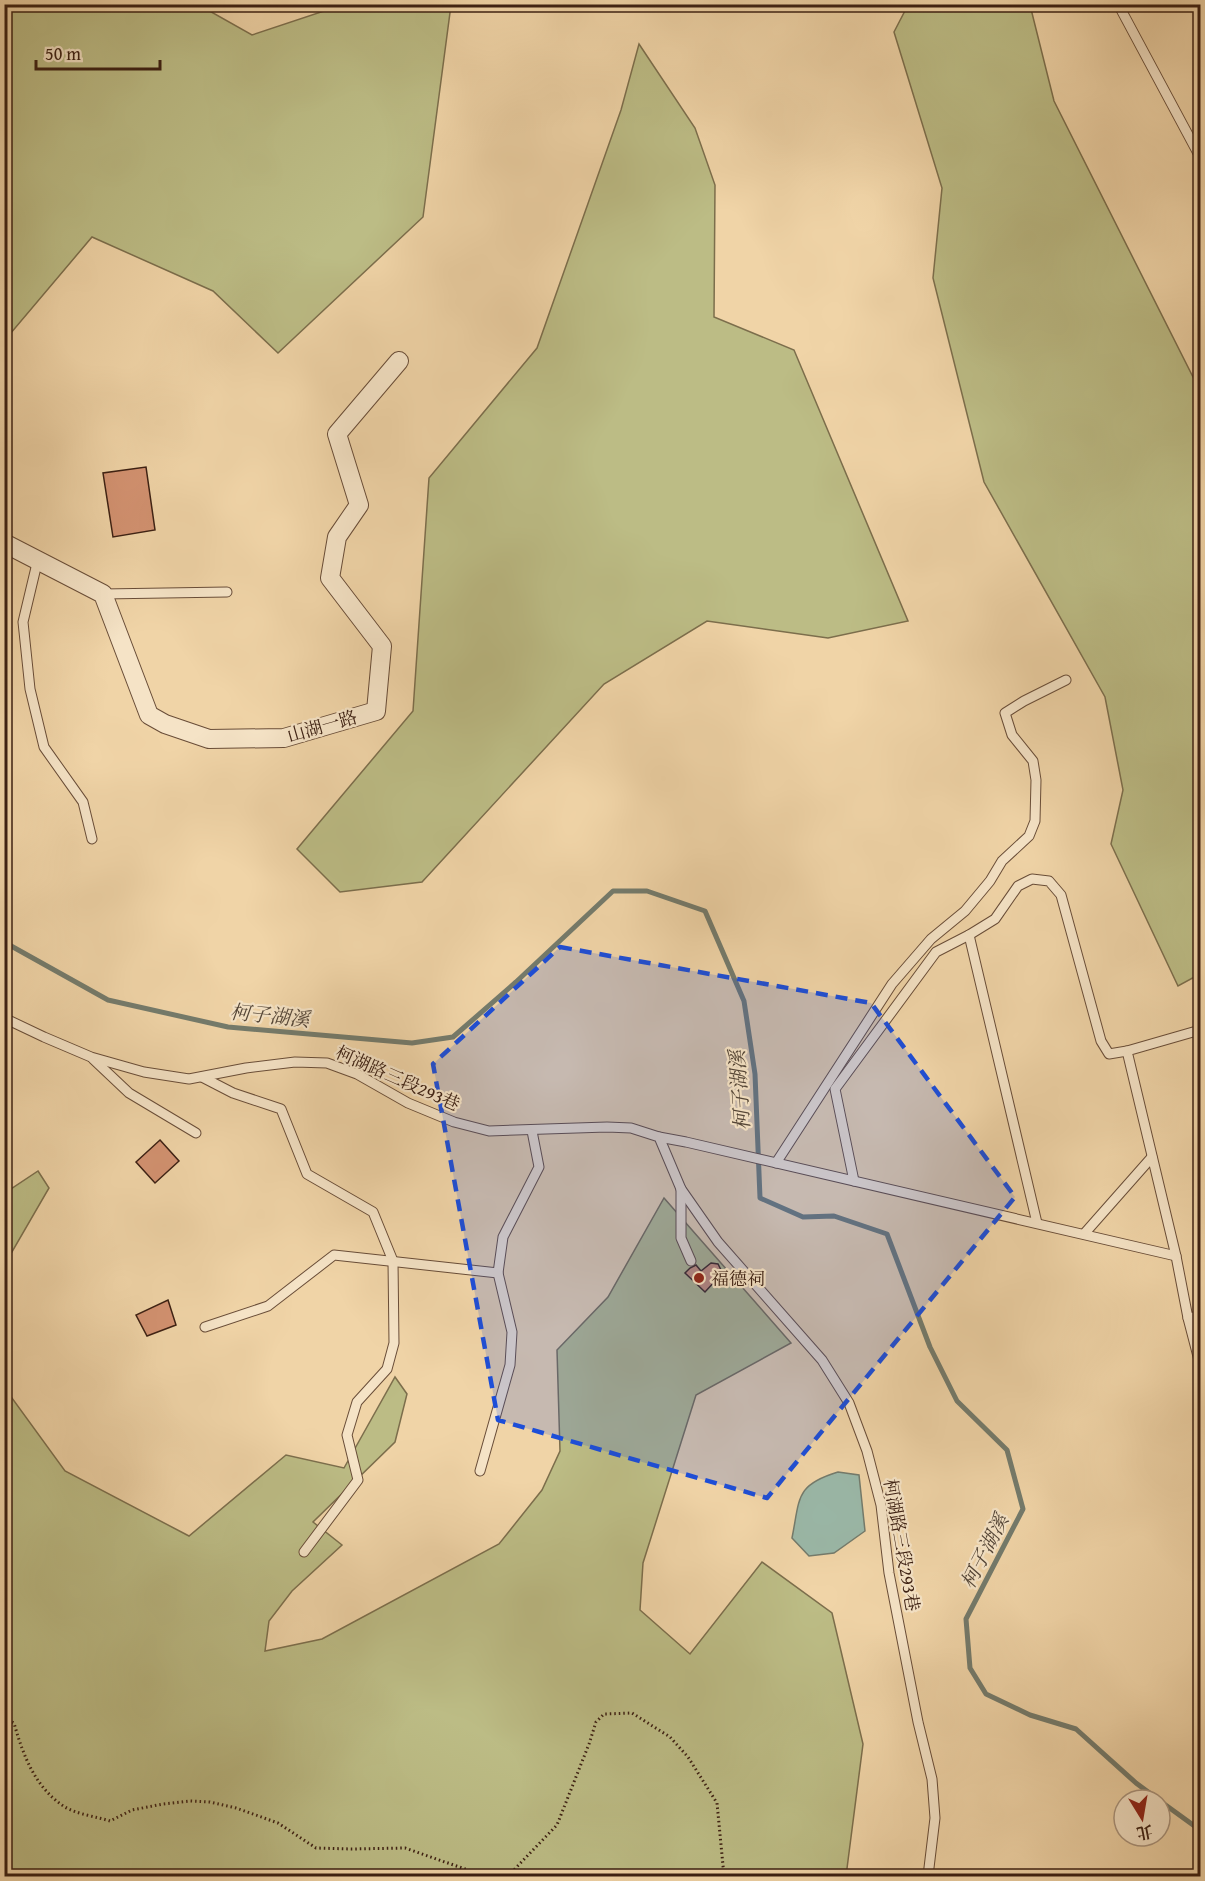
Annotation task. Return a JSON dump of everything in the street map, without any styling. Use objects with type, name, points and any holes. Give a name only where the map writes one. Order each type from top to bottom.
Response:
[{"type":"street","name":"山湖一路","points":[[103,594],[149,715],[165,724],[209,739],[284,738],[376,711],[382,646],[330,578],[337,537],[359,505],[337,434],[399,361]]},
{"type":"street","points":[[4,543],[103,594]]},
{"type":"lane","points":[[1118,4],[1200,157]]},
{"type":"lane","points":[[38,559],[23,621],[30,689],[44,747],[83,802],[92,839]]},
{"type":"lane","points":[[103,594],[227,592]]},
{"type":"lane","points":[[776,1163],[892,984],[931,939],[965,910],[990,881],[1002,861],[1029,836],[1035,821],[1036,780],[1033,761],[1012,735],[1005,713],[1023,701],[1066,680]]},
{"type":"lane","points":[[854,1181],[835,1089],[936,952],[995,919],[1018,886],[1032,879],[1049,881],[1061,895],[1101,1041],[1109,1054],[1200,1030]]},
{"type":"lane","points":[[969,935],[1037,1223]]},
{"type":"lane","name":"柯湖路三段293巷","points":[[4,1018],[91,1057],[144,1072],[189,1079],[246,1068],[295,1062],[327,1063],[357,1074],[408,1103],[454,1122],[489,1131],[606,1127],[631,1128],[659,1137],[681,1189],[718,1242],[822,1360],[849,1403],[867,1451],[881,1505],[891,1585],[918,1722],[932,1779],[934,1818],[928,1876]]},
{"type":"lane","points":[[1127,1051],[1200,1364]]},
{"type":"lane","points":[[91,1057],[129,1093],[196,1133]]},
{"type":"lane","points":[[202,1077],[233,1093],[281,1109],[307,1174],[373,1212],[393,1261],[394,1343],[387,1369],[357,1402],[347,1435],[358,1480],[304,1552]]},
{"type":"lane","points":[[480,1471],[510,1365],[512,1332],[498,1273],[503,1237],[539,1167],[532,1131]]},
{"type":"lane","points":[[659,1137],[1176,1256]]},
{"type":"lane","points":[[1084,1234],[1152,1157]]},
{"type":"lane","points":[[681,1189],[681,1238],[691,1262]]},
{"type":"lane","points":[[205,1327],[268,1306],[334,1256],[498,1273]]},
{"type":"lane","points":[[1188,1318],[1200,1316]]},
{"type":"path","points":[[507,1876],[557,1825],[590,1744],[596,1722],[604,1714],[632,1713],[670,1737],[688,1757],[717,1803],[724,1876]]},
{"type":"path","points":[[4,1718],[14,1723],[21,1749],[42,1787],[66,1808],[110,1821],[132,1810],[153,1806],[190,1801],[210,1802],[236,1808],[278,1823],[316,1848],[351,1850],[405,1848],[485,1876]]},
{"type":"highlighted area","points":[[560,947],[871,1003],[1015,1197],[767,1498],[498,1420],[433,1064]]},
{"type":"green space","points":[[5,4],[199,5],[252,35],[342,5],[451,5],[423,217],[278,353],[213,291],[92,237],[5,340]]},
{"type":"green space","points":[[908,5],[1030,5],[1054,101],[1200,391],[1200,974],[1178,986],[1111,844],[1123,790],[1105,697],[984,482],[933,278],[942,188],[894,32]]},
{"type":"green space","points":[[639,44],[695,128],[715,185],[714,317],[794,350],[908,621],[828,638],[707,621],[604,684],[422,882],[340,892],[297,849],[413,711],[429,478],[537,348],[621,110]]},
{"type":"green space","points":[[38,1171],[49,1188],[5,1264],[5,1193]]},
{"type":"green space","points":[[664,1198],[791,1343],[696,1395],[643,1563],[640,1610],[690,1654],[762,1562],[832,1613],[863,1744],[846,1876],[5,1876],[4,1387],[65,1471],[189,1536],[286,1455],[344,1468],[395,1377],[407,1394],[395,1442],[313,1522],[342,1545],[292,1591],[269,1621],[265,1651],[322,1639],[499,1544],[542,1490],[560,1451],[557,1350],[608,1297]]},
{"type":"shaded area","points":[[838,1472],[859,1475],[865,1531],[834,1553],[809,1556],[792,1538],[799,1503],[807,1488],[814,1482]]},
{"type":"building","points":[[146,467],[155,530],[113,537],[103,473]]},
{"type":"building","points":[[160,1140],[179,1161],[155,1183],[136,1162]]},
{"type":"building","name":"福德祠","points":[[711,1263],[718,1264],[721,1270],[716,1280],[705,1292],[685,1273],[696,1265],[701,1271]]},
{"type":"building","points":[[168,1300],[176,1325],[147,1336],[136,1315]]},
{"type":"waterway","name":"柯子湖溪","points":[[4,942],[108,1000],[228,1027],[412,1043],[453,1037],[516,982],[613,891],[647,891],[705,911],[744,1001],[755,1074],[760,1198],[803,1217],[834,1216],[887,1234],[930,1347],[957,1401],[1007,1450],[1023,1509],[966,1619],[970,1668],[986,1694],[1030,1715],[1076,1729],[1143,1788]]},
{"type":"waterway","name":"柯子湖溪","points":[[1172,1810],[1200,1830]]},
{"type":"place","name":"福德祠","points":[[699,1278]]}]
